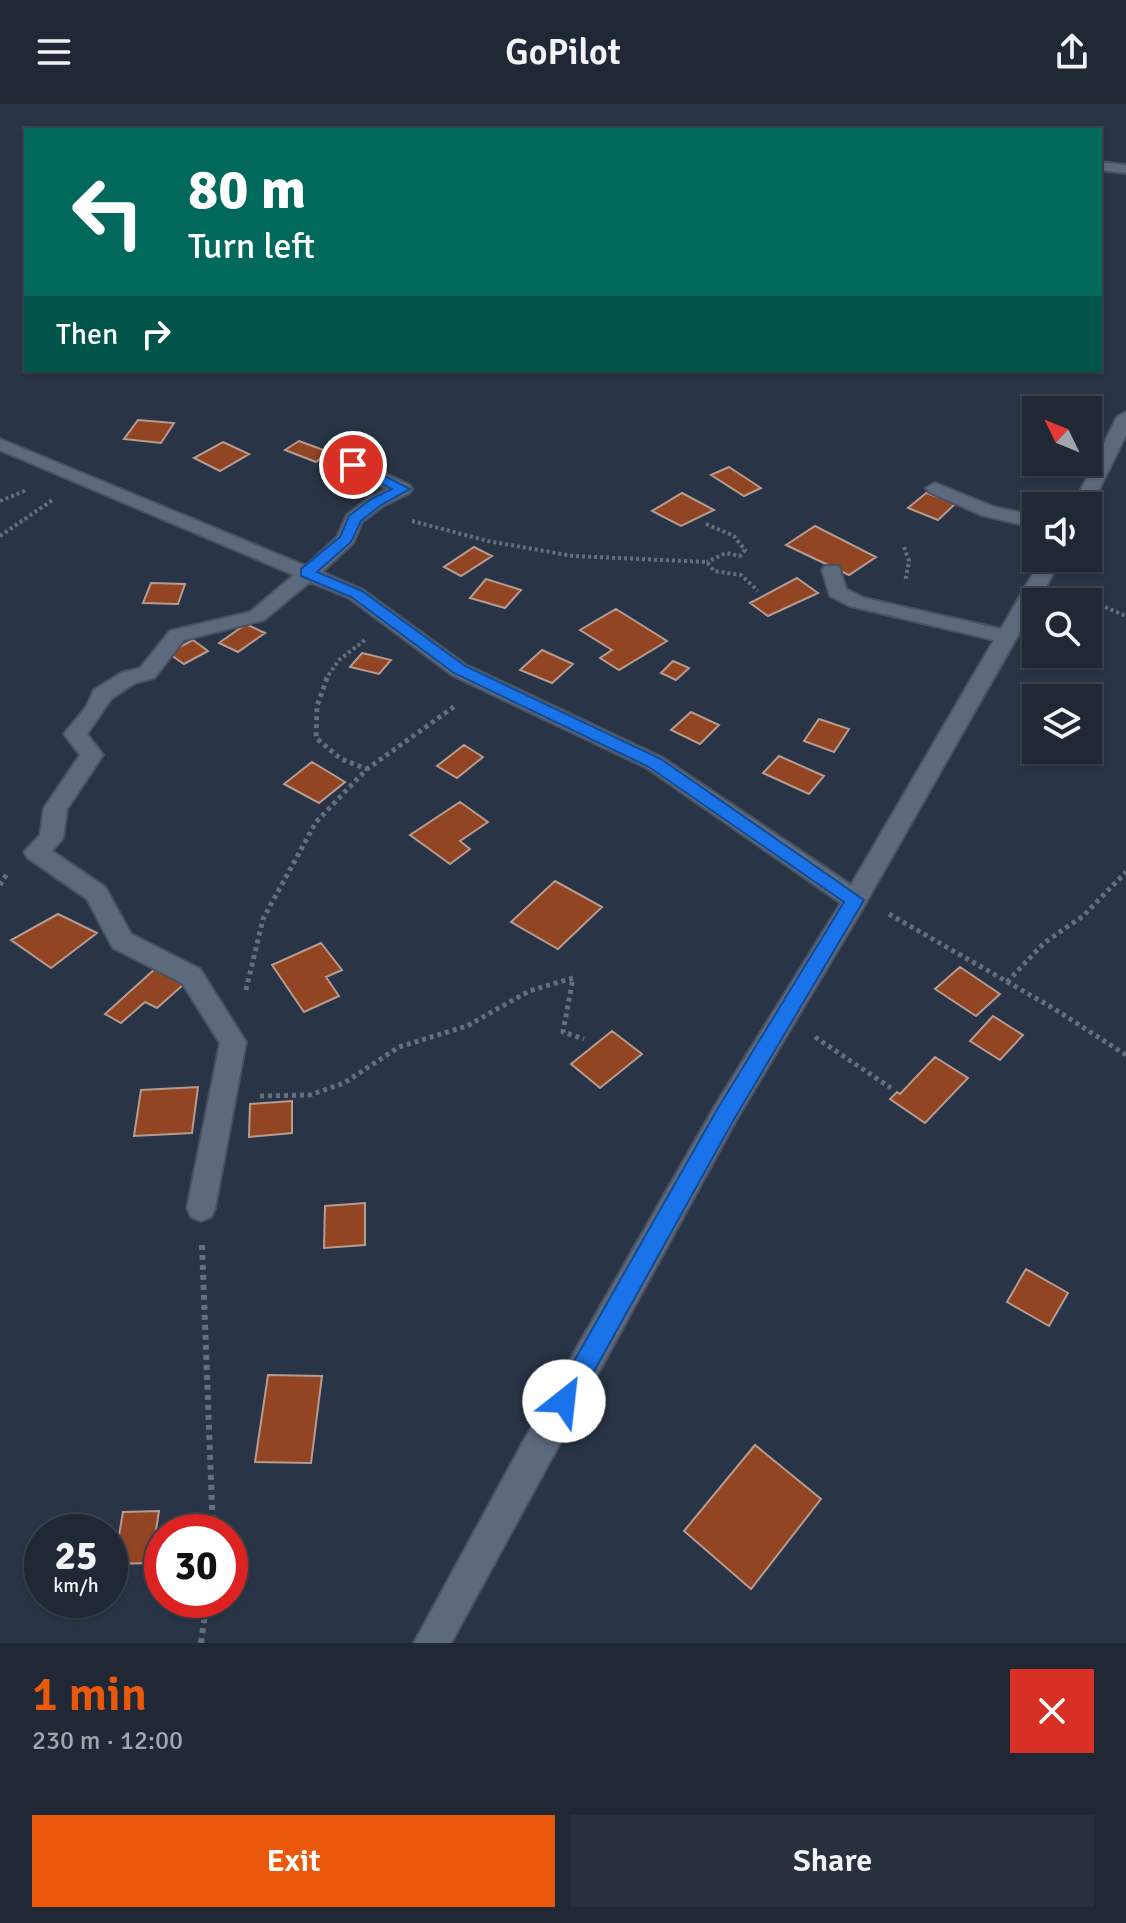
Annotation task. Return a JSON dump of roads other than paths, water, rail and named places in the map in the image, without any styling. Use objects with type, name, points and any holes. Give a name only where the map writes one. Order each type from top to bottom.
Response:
[{"type":"street","points":[[1102,166],[1126,169]]},
{"type":"street","points":[[1089,492],[1126,417]]},
{"type":"street","points":[[0,444],[356,594],[459,670],[655,763],[855,900]]},
{"type":"street","points":[[201,1208],[233,1042],[191,976],[122,941],[96,893],[36,852],[51,838],[56,808],[92,755],[75,734],[96,709],[102,695],[128,678],[147,673],[177,635],[257,616],[332,554],[346,539],[354,519],[376,502],[403,489],[353,465]]},
{"type":"street","points":[[935,488],[988,511],[1022,519]]},
{"type":"street","points":[[832,570],[837,592],[857,602],[1006,637]]},
{"type":"street","points":[[432,1643],[565,1399],[1044,572]]}]
